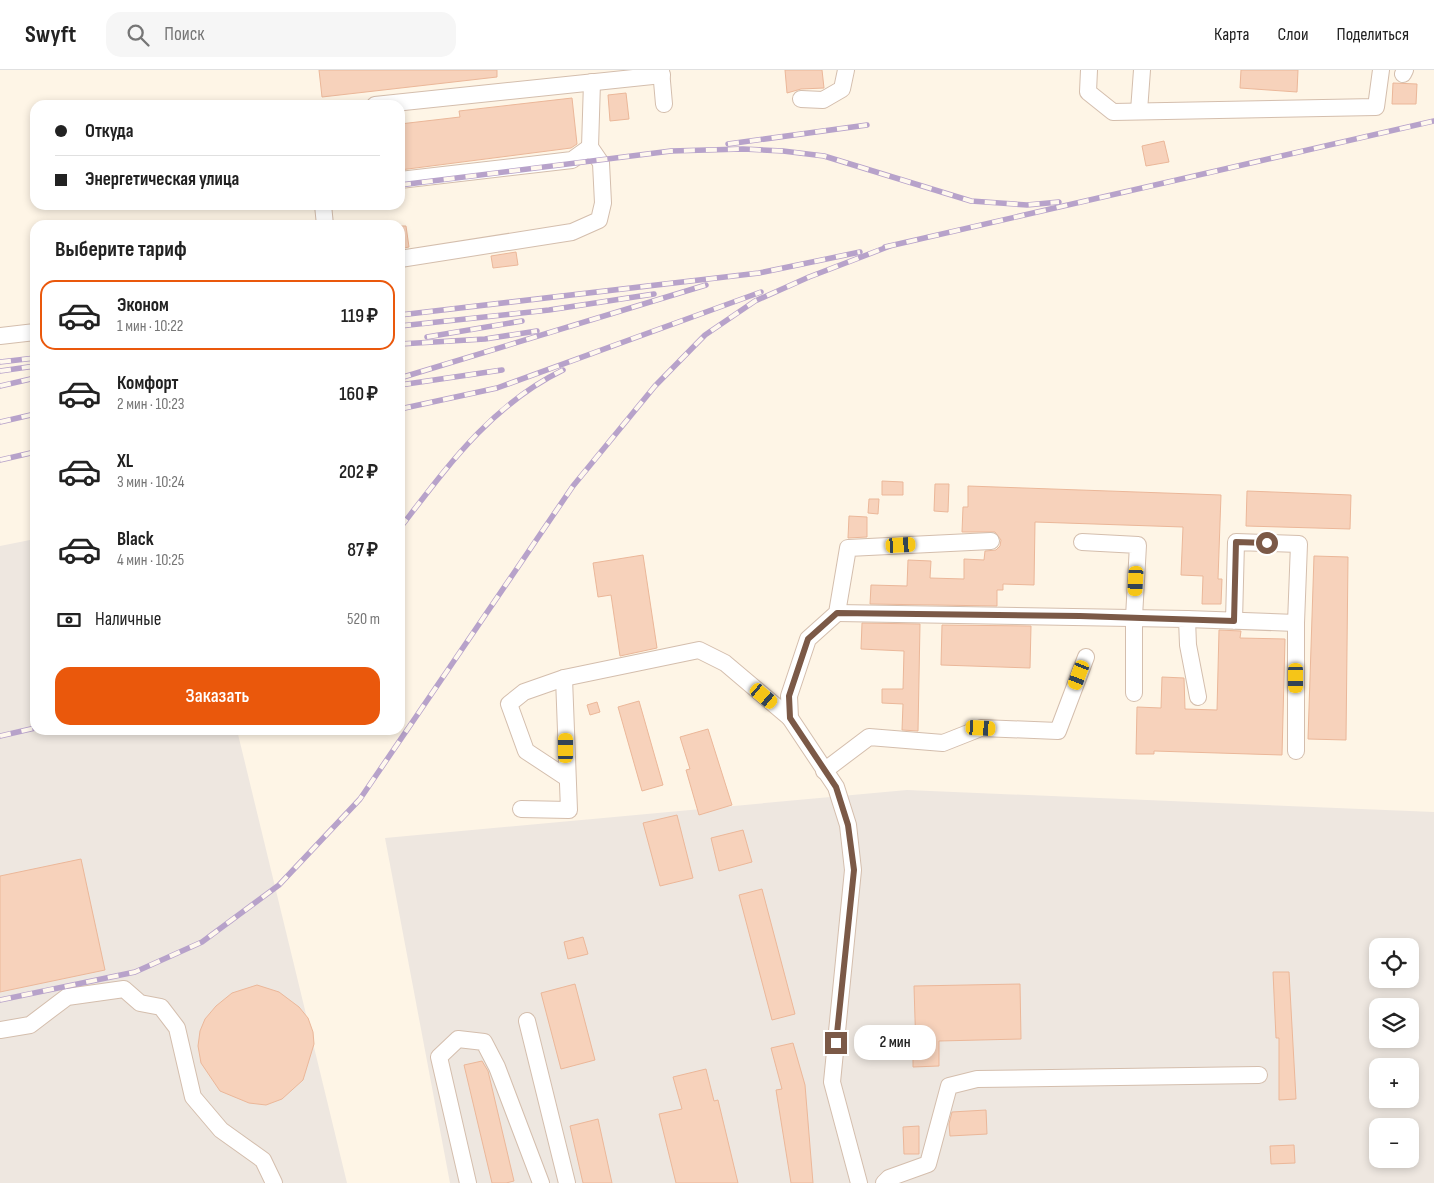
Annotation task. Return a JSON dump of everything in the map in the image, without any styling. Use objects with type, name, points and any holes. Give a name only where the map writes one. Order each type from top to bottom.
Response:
[{"type":"street","points":[[801,99],[823,100],[842,89],[846,70]]},
{"type":"street","points":[[1089,70],[1088,92],[1113,112],[1376,107],[1381,70]]},
{"type":"street","points":[[1139,111],[1142,70]]},
{"type":"street","points":[[405,102],[592,82],[662,72],[664,104]]},
{"type":"street","points":[[405,258],[572,232],[599,220],[603,203],[601,163],[590,147],[592,82]]},
{"type":"street","points":[[405,179],[572,160],[590,147]]},
{"type":"street","points":[[0,336],[30,333]]},
{"type":"street","points":[[790,718],[789,696],[808,639],[837,613],[848,548],[990,541]]},
{"type":"street","points":[[1082,542],[1138,545],[1134,617],[1134,692]]},
{"type":"street","points":[[1234,621],[1236,542],[1299,544],[1296,623],[1296,752]]},
{"type":"street","points":[[837,613],[1134,617],[1296,623]]},
{"type":"street","points":[[1187,619],[1188,645],[1198,697]]},
{"type":"street","points":[[566,778],[526,752],[509,704],[524,692],[564,678],[699,650],[725,663],[790,718],[836,787],[848,825],[854,870],[832,1082],[859,1183]]},
{"type":"street","points":[[824,771],[869,737],[943,743],[981,728],[1058,731],[1086,656]]},
{"type":"street","points":[[521,809],[569,810],[566,778],[564,678]]},
{"type":"street","points":[[0,1030],[30,1024],[67,997],[124,989],[140,1003],[161,1006],[177,1028],[193,1097],[221,1130],[263,1160],[274,1183]]},
{"type":"street","points":[[527,1021],[567,1183]]},
{"type":"street","points":[[468,1183],[439,1057],[458,1039],[484,1042],[497,1067],[541,1183]]},
{"type":"street","points":[[884,1183],[888,1178],[928,1164],[949,1086],[977,1079],[1259,1075]]},
{"type":"shaded area","points":[[30,540],[30,735],[238,735],[347,1183],[0,1183],[0,546]]},
{"type":"shaded area","points":[[907,790],[1434,812],[1434,1183],[450,1183],[385,838]]},
{"type":"building","points":[[319,70],[497,70],[497,77],[322,97]]},
{"type":"building","points":[[785,70],[822,70],[824,88],[801,89],[787,93]]},
{"type":"building","points":[[1241,70],[1298,70],[1297,92],[1240,88]]},
{"type":"building","points":[[1393,83],[1417,84],[1416,104],[1392,104]]},
{"type":"building","points":[[626,93],[629,119],[610,121],[608,95]]},
{"type":"building","points":[[572,98],[577,144],[571,148],[405,169],[405,123],[460,117],[459,111]]},
{"type":"building","points":[[1164,141],[1169,162],[1146,166],[1142,146]]},
{"type":"building","points":[[405,226],[406,226],[409,247],[405,248]]},
{"type":"building","points":[[516,252],[518,265],[493,268],[491,256]]},
{"type":"building","points":[[882,481],[903,482],[903,495],[882,495]]},
{"type":"building","points":[[935,484],[949,484],[948,512],[934,511]]},
{"type":"building","points":[[968,486],[1221,495],[1218,579],[1222,579],[1221,604],[1202,604],[1203,576],[1181,575],[1183,527],[1035,522],[1034,585],[1003,584],[1003,590],[997,590],[997,606],[870,604],[871,585],[907,586],[908,560],[931,561],[930,578],[964,579],[964,559],[984,560],[985,551],[996,550],[1000,546],[1001,540],[995,532],[962,532],[963,507],[968,507]]},
{"type":"building","points":[[1247,491],[1351,495],[1350,529],[1246,526]]},
{"type":"building","points":[[869,499],[879,499],[878,514],[868,513]]},
{"type":"building","points":[[849,516],[867,517],[867,537],[848,538]]},
{"type":"building","points":[[643,555],[657,648],[620,656],[611,595],[598,597],[593,563]]},
{"type":"building","points":[[1314,556],[1348,557],[1346,740],[1308,739]]},
{"type":"building","points":[[862,623],[920,624],[918,731],[902,730],[903,704],[882,703],[882,689],[903,689],[904,651],[861,649]]},
{"type":"building","points":[[942,625],[1031,626],[1030,668],[941,665]]},
{"type":"building","points":[[1219,630],[1241,631],[1240,638],[1285,639],[1282,755],[1154,751],[1154,754],[1136,754],[1137,707],[1161,708],[1162,677],[1184,678],[1185,709],[1217,710]]},
{"type":"building","points":[[639,701],[663,785],[642,791],[618,707]]},
{"type":"building","points":[[597,702],[600,712],[590,715],[587,705]]},
{"type":"building","points":[[708,729],[732,805],[699,815],[686,770],[690,769],[680,737]]},
{"type":"building","points":[[677,815],[693,878],[660,886],[643,823]]},
{"type":"building","points":[[743,830],[752,862],[719,871],[711,838]]},
{"type":"building","points":[[81,859],[105,970],[0,992],[0,876]]},
{"type":"building","points":[[762,889],[795,1014],[772,1020],[739,895]]},
{"type":"building","points":[[583,937],[588,954],[568,959],[564,942]]},
{"type":"building","points":[[1273,972],[1289,972],[1296,1099],[1279,1100],[1279,1038],[1276,1038]]},
{"type":"building","points":[[575,984],[595,1060],[561,1069],[541,993]]},
{"type":"building","points":[[1020,984],[1021,1039],[939,1041],[939,1066],[913,1067],[913,1051],[916,1051],[914,986]]},
{"type":"building","points":[[257,985],[279,992],[299,1007],[308,1018],[313,1032],[314,1044],[303,1080],[282,1099],[266,1105],[249,1103],[220,1091],[201,1063],[198,1046],[200,1031],[205,1019],[216,1006],[232,993]]},
{"type":"building","points":[[793,1043],[805,1085],[813,1183],[791,1183],[776,1090],[782,1089],[771,1048]]},
{"type":"building","points":[[482,1061],[488,1071],[514,1181],[506,1183],[492,1183],[464,1065]]},
{"type":"building","points":[[706,1069],[714,1101],[718,1100],[738,1183],[676,1183],[659,1114],[682,1109],[673,1077]]},
{"type":"building","points":[[986,1110],[987,1134],[950,1136],[949,1124],[952,1112]]},
{"type":"building","points":[[598,1119],[612,1183],[583,1183],[570,1126]]},
{"type":"building","points":[[919,1126],[919,1154],[904,1154],[903,1127]]},
{"type":"building","points":[[1294,1145],[1295,1163],[1271,1164],[1270,1146]]},
{"type":"railway","points":[[885,247],[1434,121]]},
{"type":"railway","points":[[728,144],[867,125]]},
{"type":"railway","points":[[405,184],[671,151],[743,149],[824,156],[971,201],[1027,205],[1059,202]]},
{"type":"railway","points":[[405,733],[573,486],[655,386],[705,335],[755,301],[809,277],[890,246]]},
{"type":"railway","points":[[405,314],[759,273],[860,252]]},
{"type":"railway","points":[[405,376],[706,285]]},
{"type":"railway","points":[[405,408],[497,388],[761,292]]},
{"type":"railway","points":[[405,325],[549,310],[654,294]]},
{"type":"railway","points":[[427,337],[522,321]]},
{"type":"railway","points":[[405,344],[485,339],[537,331]]},
{"type":"railway","points":[[0,362],[30,359]]},
{"type":"railway","points":[[0,371],[30,367]]},
{"type":"railway","points":[[405,384],[502,370]]},
{"type":"railway","points":[[405,521],[453,460],[492,419],[537,384],[563,370]]},
{"type":"railway","points":[[0,386],[30,379]]},
{"type":"railway","points":[[0,422],[30,415]]},
{"type":"railway","points":[[0,460],[30,453]]},
{"type":"railway","points":[[0,736],[30,729]]},
{"type":"railway","points":[[0,1000],[135,972],[202,942],[279,885],[360,799],[404,735]]},
{"type":"route","points":[[836,1043],[854,870],[848,825],[836,787],[790,718],[789,696],[808,639],[837,613],[1080,616],[1234,621],[1236,542],[1267,543]]}]
